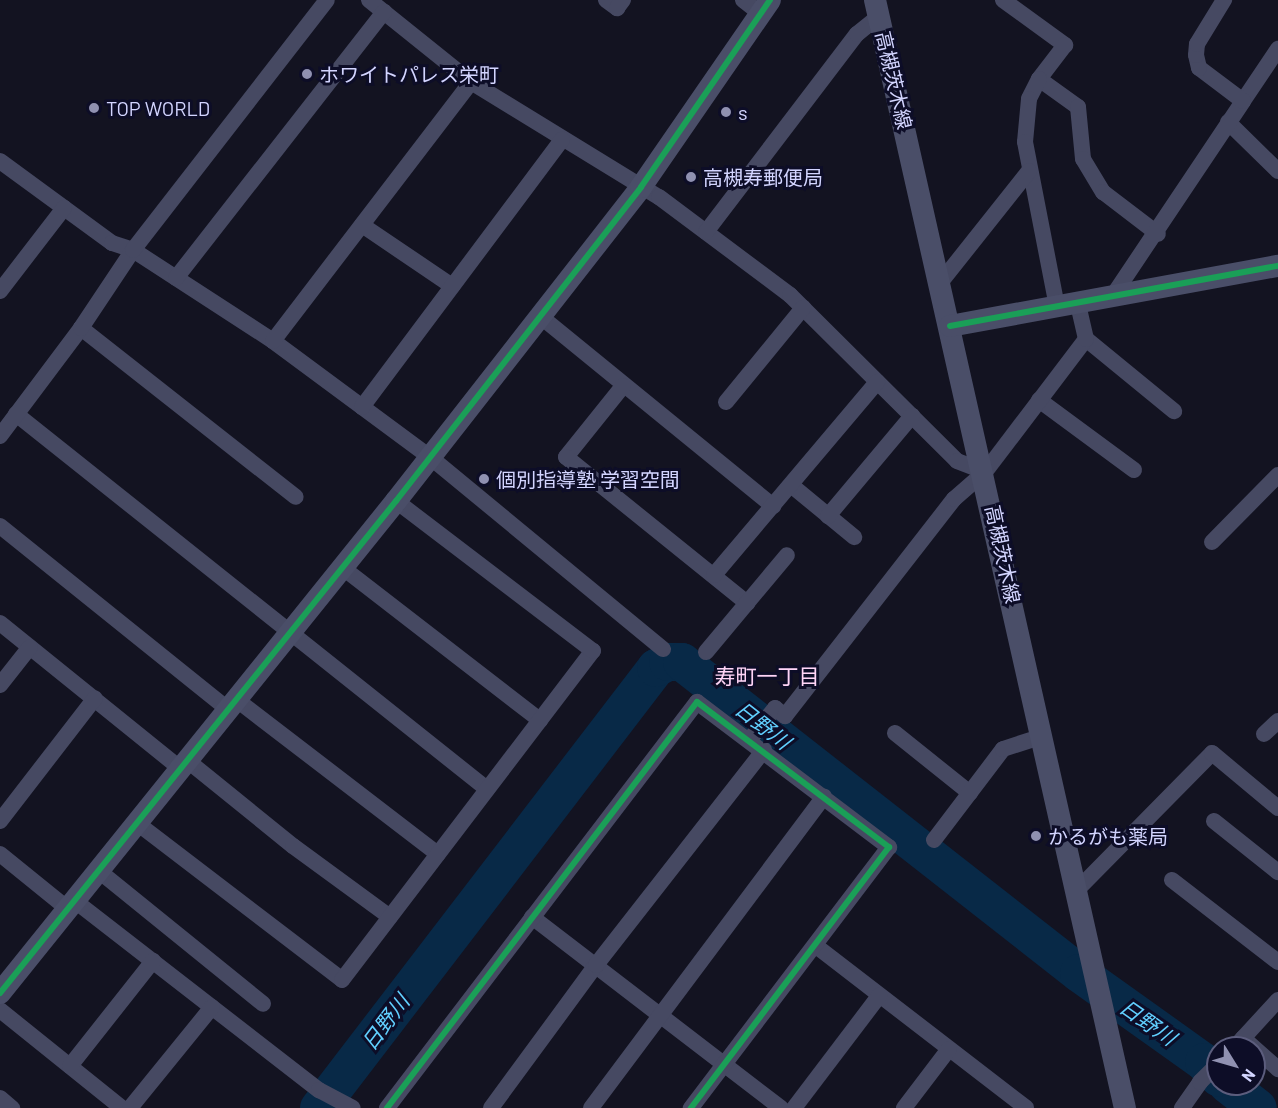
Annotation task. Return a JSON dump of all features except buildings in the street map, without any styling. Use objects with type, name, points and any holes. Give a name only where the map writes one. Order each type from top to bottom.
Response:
[{"type":"street","points":[[327,0],[133,250],[81,328],[7,422],[292,633],[488,789]]},
{"type":"street","points":[[369,0],[471,82],[640,187],[706,232],[803,308],[957,461],[985,472]]},
{"type":"street","points":[[606,0],[617,8],[623,0]]},
{"type":"street","points":[[1003,0],[1065,45],[1039,79],[1024,120],[1029,171],[1067,303],[1086,339],[1174,411]]},
{"type":"street","points":[[1224,0],[1197,45],[1196,56],[1199,68],[1243,101]]},
{"type":"street","points":[[0,993],[292,633],[640,187],[758,5]]},
{"type":"street","points":[[706,232],[877,8]]},
{"type":"street","name":"高槻茨木線","points":[[877,8],[985,472],[1125,1108]]},
{"type":"street","points":[[176,278],[384,12]]},
{"type":"street","points":[[1114,294],[1158,234],[1228,122],[1278,49]]},
{"type":"street","points":[[1039,79],[1078,107],[1083,159],[1103,192],[1158,234]]},
{"type":"street","points":[[273,341],[471,82]]},
{"type":"street","points":[[1228,122],[1278,171]]},
{"type":"street","points":[[362,406],[562,140]]},
{"type":"street","points":[[0,161],[112,243],[133,250],[273,341],[362,406],[430,457],[663,649]]},
{"type":"street","points":[[940,283],[1029,171]]},
{"type":"street","points":[[0,291],[64,208]]},
{"type":"street","points":[[362,225],[452,286]]},
{"type":"street","points":[[950,326],[1114,294],[1278,266]]},
{"type":"street","points":[[726,402],[803,308]]},
{"type":"street","points":[[540,316],[622,386],[773,506]]},
{"type":"street","points":[[81,328],[296,497]]},
{"type":"street","points":[[750,739],[775,708],[785,716],[954,499],[985,472],[1086,339]]},
{"type":"street","points":[[714,575],[877,382]]},
{"type":"street","points":[[622,386],[566,457],[747,603]]},
{"type":"street","points":[[1039,400],[1134,470]]},
{"type":"street","points":[[828,516],[912,417]]},
{"type":"street","points":[[1212,542],[1278,475]]},
{"type":"street","points":[[790,485],[854,537]]},
{"type":"street","points":[[137,824],[342,980],[593,651],[396,501]]},
{"type":"street","points":[[0,526],[233,705],[438,854]]},
{"type":"street","points":[[706,652],[787,555]]},
{"type":"street","points":[[343,568],[540,720]]},
{"type":"street","points":[[0,623],[95,698],[390,917]]},
{"type":"street","points":[[0,685],[30,647]]},
{"type":"street","points":[[0,821],[95,698]]},
{"type":"street","points":[[387,1108],[697,702],[750,739],[889,847],[691,1108]]},
{"type":"street","points":[[1264,734],[1278,721]]},
{"type":"street","points":[[895,733],[970,793]]},
{"type":"street","points":[[934,840],[1003,749],[1043,736]]},
{"type":"street","points":[[491,1108],[596,965],[764,750]]},
{"type":"street","points":[[1077,890],[1212,753],[1278,808]]},
{"type":"street","points":[[591,1108],[824,797]]},
{"type":"street","points":[[1214,822],[1278,872]]},
{"type":"street","points":[[0,854],[153,961],[319,1090],[353,1108]]},
{"type":"street","points":[[99,871],[263,1004]]},
{"type":"street","points":[[1172,880],[1278,962]]},
{"type":"street","points":[[532,917],[781,1108]]},
{"type":"street","points":[[816,946],[949,1049],[1016,1105]]},
{"type":"street","points":[[70,1066],[153,961]]},
{"type":"street","points":[[794,1108],[879,996]]},
{"type":"street","points":[[1245,1036],[1278,1000]]},
{"type":"street","points":[[130,1108],[212,1007]]},
{"type":"street","points":[[0,1010],[122,1108]]},
{"type":"street","points":[[904,1108],[949,1049]]},
{"type":"street","points":[[1182,1108],[1206,1076]]},
{"type":"street","points":[[0,1098],[12,1108]]},
{"type":"waterway","name":"日野川","points":[[319,1108],[656,668],[668,662],[682,662],[1079,973],[1206,1064]]},
{"type":"waterway","name":"日野川","points":[[1242,1096],[1258,1108]]},
{"type":"cycle path","points":[[0,993],[396,501],[641,187],[770,0]]},
{"type":"cycle path","points":[[950,326],[1278,266]]},
{"type":"cycle path","points":[[387,1108],[697,702],[889,847],[691,1108]]},
{"type":"place","name":"ホワイトパレス栄町","points":[[307,74]]},
{"type":"place","name":"TOP WORLD","points":[[94,108]]},
{"type":"place","name":"s","points":[[726,112]]},
{"type":"place","name":"高槻寿郵便局","points":[[691,177]]},
{"type":"place","name":"個別指導塾 学習空間","points":[[484,479]]},
{"type":"place","name":"かるがも薬局","points":[[1036,836]]},
{"type":"district","name":"寿町一丁目","points":[[767,676]]}]
